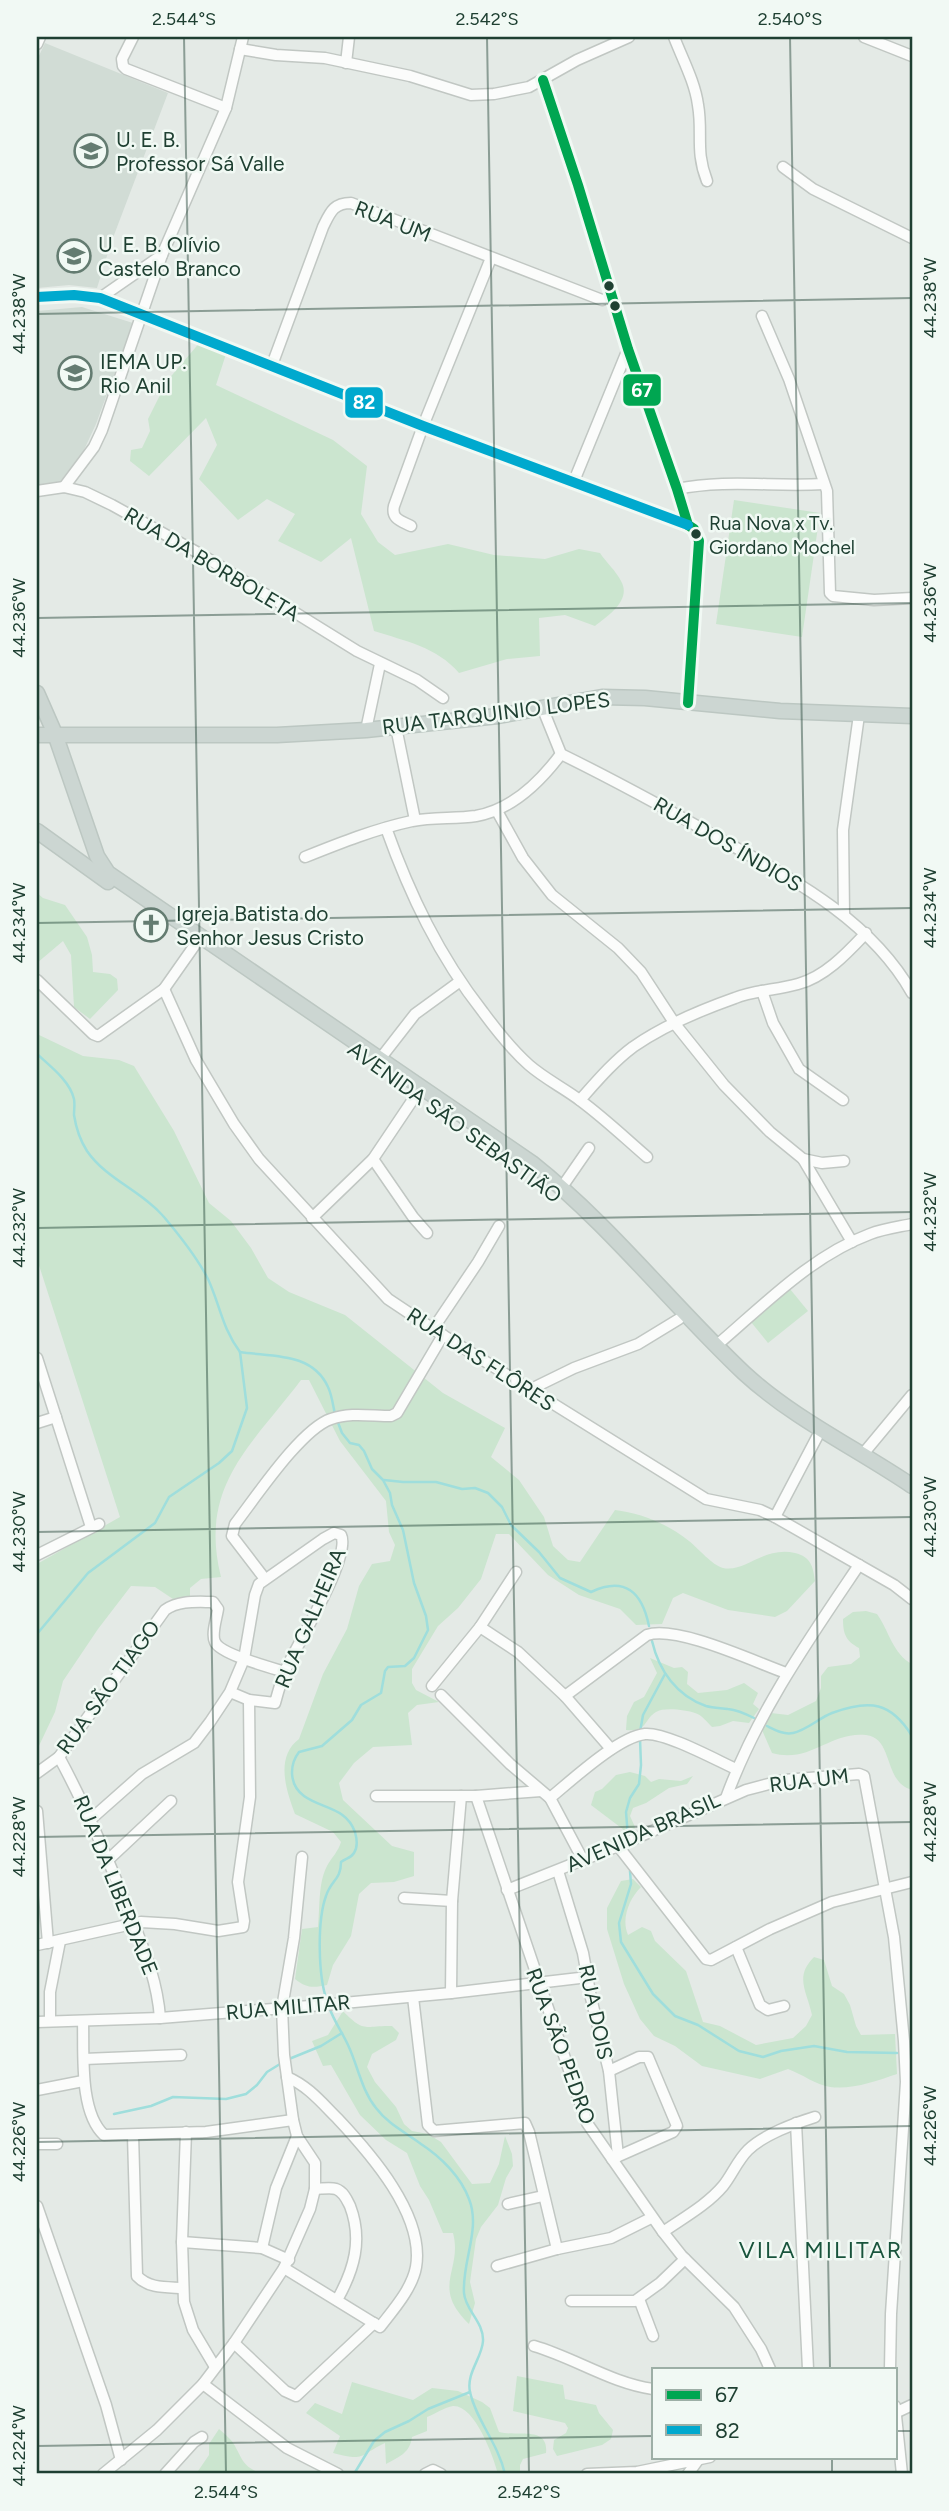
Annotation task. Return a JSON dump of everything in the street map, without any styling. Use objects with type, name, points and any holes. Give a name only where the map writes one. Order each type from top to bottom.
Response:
[{"type":"main road","points":[[37,693],[55,734],[89,833],[82,848],[62,849]]},
{"type":"main road","name":"RUA TARQUINIO LOPES","points":[[37,735],[277,735],[366,730],[498,716],[602,697],[859,715],[912,716]]},
{"type":"main road","name":"AVENIDA SÃO SEBASTIÃO","points":[[37,831],[418,1092],[555,1190],[738,1380],[767,1404],[912,1497]]},
{"type":"main road","name":"AVENIDA SÃO SEBASTIÃO","points":[[89,833],[100,862],[108,873],[464,1115],[562,1186],[717,1345],[775,1399],[912,1486]]},
{"type":"street","points":[[37,44],[40,37]]},
{"type":"street","points":[[133,37],[122,59],[126,69],[226,108]]},
{"type":"street","points":[[64,487],[94,447],[102,430],[162,255],[226,108],[243,37]]},
{"type":"street","points":[[346,63],[349,37]]},
{"type":"street","points":[[240,49],[264,54],[325,58],[410,76],[471,95],[513,92],[629,37]]},
{"type":"street","points":[[674,37],[698,103],[698,146],[707,181]]},
{"type":"street","points":[[864,37],[912,56]]},
{"type":"street","points":[[543,80],[628,349],[688,525]]},
{"type":"street","points":[[783,167],[813,189],[912,238]]},
{"type":"street","name":"RUA UM","points":[[272,365],[323,227],[332,208],[340,203],[351,203],[602,300],[612,297]]},
{"type":"street","points":[[100,298],[162,255]]},
{"type":"street","points":[[411,526],[396,518],[393,510],[423,426],[491,258]]},
{"type":"street","points":[[37,297],[75,295],[100,298],[423,426],[688,525],[697,534],[700,549],[688,703]]},
{"type":"street","points":[[762,316],[789,379],[827,491],[830,593],[833,596],[874,600],[912,598]]},
{"type":"street","points":[[574,481],[628,349]]},
{"type":"street","points":[[677,489],[735,482],[786,486],[823,484]]},
{"type":"street","name":"RUA DA BORBOLETA","points":[[37,491],[64,487],[85,492],[160,530],[380,664],[417,680],[443,698]]},
{"type":"street","points":[[366,730],[380,664]]},
{"type":"street","points":[[304,857],[415,820],[476,816],[497,810],[525,792],[547,772],[561,754],[542,707]]},
{"type":"street","points":[[844,915],[843,830],[859,715]]},
{"type":"street","points":[[396,727],[415,820]]},
{"type":"street","name":"RUA DOS ÍNDIOS","points":[[561,754],[638,793],[844,915],[866,933],[900,972],[912,993]]},
{"type":"street","points":[[497,810],[523,858],[544,886],[618,948],[641,972],[676,1024],[724,1086],[770,1132],[803,1158],[852,1242]]},
{"type":"street","points":[[386,828],[414,901],[459,982],[510,1047],[554,1084],[580,1100],[647,1157]]},
{"type":"street","points":[[580,1100],[635,1046],[731,999],[809,981],[845,955],[866,933]]},
{"type":"street","points":[[37,981],[95,1036],[164,989],[197,942]]},
{"type":"street","points":[[380,1059],[415,1014],[459,982]]},
{"type":"street","name":"RUA DAS FLÔRES","points":[[164,989],[196,1060],[234,1124],[260,1159],[388,1298],[529,1390],[706,1499],[760,1510],[775,1517],[894,1585],[912,1599]]},
{"type":"street","points":[[762,991],[773,1023],[799,1069],[843,1100]]},
{"type":"street","points":[[313,1218],[373,1159],[418,1092]]},
{"type":"street","points":[[562,1186],[589,1148]]},
{"type":"street","points":[[803,1158],[822,1163],[845,1161]]},
{"type":"street","points":[[373,1159],[427,1233]]},
{"type":"street","points":[[717,1345],[797,1277],[836,1250],[872,1233],[912,1224]]},
{"type":"street","points":[[90,1820],[142,1774],[194,1743],[230,1692],[249,1640],[255,1595],[259,1584],[265,1579],[233,1540],[232,1529],[303,1439],[321,1423],[336,1417],[391,1416],[397,1413],[438,1332],[499,1226]]},
{"type":"street","points":[[529,1390],[574,1368],[638,1344],[679,1319]]},
{"type":"street","points":[[37,1358],[95,1526],[38,1550]]},
{"type":"street","points":[[863,1454],[912,1395]]},
{"type":"street","points":[[37,1423],[56,1417]]},
{"type":"street","points":[[775,1517],[817,1437]]},
{"type":"street","name":"RUA GALHEIRA","points":[[230,1692],[249,1700],[275,1703],[285,1672],[341,1557],[343,1537],[334,1533],[323,1538],[265,1579]]},
{"type":"street","name":"AVENIDA BRASIL","points":[[507,1890],[618,1846],[726,1798],[736,1769],[786,1673],[859,1565]]},
{"type":"street","points":[[432,1686],[480,1627],[516,1572]]},
{"type":"street","name":"RUA SÃO TIAGO","points":[[37,1773],[59,1757],[165,1610],[179,1603],[213,1602],[218,1609],[215,1642],[244,1659]]},
{"type":"street","points":[[480,1627],[519,1652],[565,1696],[611,1749]]},
{"type":"street","points":[[565,1696],[647,1635],[655,1632],[689,1638],[786,1673]]},
{"type":"street","points":[[244,1659],[285,1672]]},
{"type":"street","points":[[441,1695],[496,1751],[546,1794],[583,1860]]},
{"type":"street","points":[[48,1943],[134,1923],[175,1924],[218,1931],[238,1930],[243,1927],[239,1881],[250,1797],[249,1700]]},
{"type":"street","points":[[376,1796],[546,1794],[611,1749],[640,1736],[660,1735],[736,1769]]},
{"type":"street","name":"RUA DA LIBERDADE","points":[[59,1757],[90,1820],[134,1923],[158,1989],[160,2018]]},
{"type":"street","name":"RUA UM","points":[[726,1798],[784,1780],[862,1774],[886,1887]]},
{"type":"street","points":[[451,1993],[452,1901],[461,1796]]},
{"type":"street","name":"RUA SÃO PEDRO","points":[[476,1796],[583,2117],[594,2137],[615,2158],[651,2218],[685,2259],[734,2306],[770,2368]]},
{"type":"street","points":[[108,1860],[171,1801]]},
{"type":"street","points":[[37,1811],[48,1943],[50,2021]]},
{"type":"street","points":[[618,1846],[706,1959],[714,1960],[770,1929],[832,1902],[912,1882]]},
{"type":"street","points":[[105,2474],[157,2430],[203,2384],[287,2264],[310,2208],[315,2189],[315,2163],[297,2136],[293,2120],[284,2055],[282,2008],[294,1937],[302,1857]]},
{"type":"street","name":"RUA DOIS","points":[[558,1871],[588,1977],[609,2071],[615,2158]]},
{"type":"street","points":[[886,1887],[894,1937],[906,2082],[890,2368]]},
{"type":"street","points":[[404,1898],[452,1901]]},
{"type":"street","points":[[736,1947],[760,2005],[768,2010],[784,2006]]},
{"type":"street","name":"RUA MILITAR","points":[[37,2022],[160,2018],[322,2005],[588,1977]]},
{"type":"street","points":[[413,1997],[430,2129],[525,2123],[557,2249]]},
{"type":"street","points":[[83,2021],[83,2081],[97,2126],[104,2135],[232,2129],[293,2120]]},
{"type":"street","points":[[84,2059],[181,2055]]},
{"type":"street","points":[[609,2071],[639,2057],[648,2057],[677,2126],[673,2132],[615,2158]]},
{"type":"street","points":[[234,2343],[292,2396],[299,2395],[377,2325],[414,2276],[416,2252],[410,2224],[388,2179],[359,2142],[308,2088],[286,2072]]},
{"type":"street","points":[[37,2090],[83,2081]]},
{"type":"street","points":[[663,2232],[703,2204],[723,2186],[748,2150],[796,2123],[816,2117]]},
{"type":"street","points":[[796,2123],[808,2368]]},
{"type":"street","points":[[186,2132],[183,2288],[187,2316],[201,2348],[215,2367]]},
{"type":"street","points":[[133,2135],[137,2276],[153,2286],[183,2288]]},
{"type":"street","points":[[262,2248],[276,2188],[297,2136]]},
{"type":"street","points":[[37,2144],[57,2144]]},
{"type":"street","points":[[315,2189],[336,2189],[342,2193],[353,2214],[356,2232],[354,2265],[337,2300]]},
{"type":"street","points":[[508,2204],[543,2196]]},
{"type":"street","points":[[37,2206],[106,2405],[121,2460]]},
{"type":"street","points":[[497,2266],[557,2249],[611,2238],[651,2218]]},
{"type":"street","points":[[182,2242],[262,2248],[377,2325]]},
{"type":"street","points":[[571,2301],[639,2299],[685,2259]]},
{"type":"street","points":[[639,2299],[653,2336]]},
{"type":"street","points":[[534,2346],[554,2352],[625,2384],[652,2389]]},
{"type":"street","points":[[203,2384],[287,2448],[338,2474]]},
{"type":"street","points":[[897,2429],[902,2474]]},
{"type":"street","points":[[165,2474],[194,2442],[202,2437]]},
{"type":"street","points":[[587,2474],[624,2473],[706,2458]]},
{"type":"street","points":[[688,2474],[698,2460]]},
{"type":"street","points":[[425,2474],[433,2470],[441,2474]]},
{"type":"shaded area","name":"U. E. B. Professor Sá Valle","points":[[45,43],[168,93],[111,243],[97,288],[69,285],[37,288],[37,60]]},
{"type":"shaded area","name":"IEMA UP. Rio Anil","points":[[82,307],[133,323],[83,452],[58,484],[37,488],[37,311]]},
{"type":"green space","points":[[201,341],[227,351],[216,385],[333,440],[367,466],[361,514],[378,542],[395,555],[448,544],[494,555],[545,559],[579,549],[600,553],[621,581],[624,588],[621,601],[595,626],[565,615],[539,618],[540,656],[507,659],[459,673],[431,651],[374,631],[351,538],[321,562],[278,541],[295,514],[267,499],[238,520],[199,479],[217,445],[206,418],[149,476],[130,461],[131,450],[142,448],[150,431],[148,419],[167,381]]},
{"type":"green space","points":[[734,500],[820,513],[802,637],[716,624]]},
{"type":"green space","points":[[37,893],[43,898],[65,905],[87,937],[93,972],[110,974],[117,979],[118,990],[90,1019],[74,1007],[71,955],[63,941],[37,963]]},
{"type":"green space","points":[[37,1034],[83,1056],[119,1060],[134,1066],[174,1131],[209,1203],[231,1221],[268,1278],[289,1292],[345,1315],[443,1393],[505,1428],[491,1457],[519,1480],[544,1517],[553,1546],[568,1560],[580,1562],[615,1510],[663,1525],[681,1535],[723,1568],[739,1567],[773,1553],[784,1552],[800,1555],[808,1560],[812,1567],[815,1581],[787,1611],[775,1617],[728,1610],[683,1593],[673,1598],[662,1624],[636,1625],[620,1609],[579,1595],[548,1575],[509,1534],[496,1534],[481,1579],[458,1608],[438,1626],[412,1669],[412,1683],[416,1690],[439,1702],[417,1705],[408,1713],[412,1745],[373,1747],[354,1763],[339,1783],[343,1800],[392,1846],[414,1852],[414,1876],[394,1882],[371,1883],[359,1894],[351,1936],[333,1965],[327,1985],[310,1986],[295,1979],[302,1929],[318,1927],[322,1880],[341,1842],[333,1832],[295,1814],[288,1795],[285,1764],[292,1746],[299,1739],[323,1674],[347,1629],[359,1586],[372,1564],[390,1561],[395,1545],[389,1532],[386,1501],[340,1441],[309,1380],[301,1380],[248,1447],[223,1492],[217,1517],[216,1545],[221,1577],[201,1579],[190,1588],[190,1597],[173,1599],[155,1587],[131,1586],[63,1681],[55,1712],[37,1750],[37,1564],[120,1517],[37,1259]]},
{"type":"green space","points":[[790,1289],[808,1311],[768,1343],[751,1322]]},
{"type":"green space","points":[[853,1612],[877,1614],[900,1654],[912,1664],[912,1790],[897,1778],[881,1744],[875,1738],[853,1735],[809,1751],[785,1755],[772,1753],[762,1730],[771,1713],[788,1715],[816,1701],[821,1688],[821,1676],[828,1667],[851,1664],[860,1657],[859,1648],[846,1636],[843,1619]]},
{"type":"green space","points":[[650,1658],[674,1668],[682,1667],[688,1672],[687,1684],[698,1693],[727,1690],[744,1683],[758,1693],[753,1704],[759,1709],[749,1723],[733,1721],[712,1727],[695,1713],[664,1710],[652,1715],[642,1727],[626,1730],[627,1716],[634,1702],[644,1697],[657,1673]]},
{"type":"green space","points":[[630,1772],[645,1776],[651,1782],[659,1779],[681,1781],[693,1776],[687,1784],[669,1788],[633,1808],[630,1816],[635,1827],[633,1831],[624,1830],[591,1805],[595,1792],[616,1775]]},
{"type":"green space","points":[[633,1879],[641,1887],[627,1910],[625,1922],[628,1935],[642,1927],[651,1931],[655,1941],[686,1971],[703,2022],[720,2026],[756,2045],[793,2038],[806,2026],[812,2015],[803,1978],[814,1957],[824,1960],[832,1986],[844,1994],[861,2035],[895,2034],[897,2074],[864,2084],[838,2088],[820,2084],[788,2069],[760,2079],[702,2066],[675,2046],[654,2036],[640,2019],[624,1984],[607,1929],[607,1908],[621,1881]]},
{"type":"green space","points":[[343,2011],[361,2026],[392,2026],[399,2033],[396,2040],[372,2054],[367,2067],[375,2082],[396,2107],[404,2124],[412,2131],[428,2134],[441,2142],[472,2184],[490,2183],[499,2164],[505,2136],[512,2154],[513,2166],[506,2178],[498,2205],[481,2227],[476,2239],[470,2282],[475,2303],[469,2324],[451,2299],[449,2289],[455,2246],[453,2233],[443,2233],[407,2153],[386,2140],[360,2115],[331,2065],[323,2066],[312,2041],[328,2035]]},
{"type":"green space","points":[[517,2376],[563,2385],[565,2399],[596,2405],[613,2430],[611,2439],[602,2445],[557,2456],[553,2449],[554,2440],[566,2433],[568,2428],[565,2423],[513,2411]]},
{"type":"green space","points":[[352,2382],[413,2400],[432,2388],[458,2391],[490,2408],[499,2432],[537,2435],[546,2444],[546,2453],[523,2459],[520,2474],[498,2474],[476,2422],[461,2408],[453,2406],[427,2417],[427,2431],[412,2437],[406,2451],[386,2464],[385,2443],[357,2457],[333,2453],[340,2436],[306,2413],[315,2403],[342,2414]]},
{"type":"green space","points":[[219,2429],[232,2442],[245,2464],[263,2474],[196,2474],[209,2455],[209,2444]]},
{"type":"waterway","points":[[37,1054],[59,1074],[72,1092],[76,1125],[87,1151],[104,1169],[155,1208],[193,1255],[208,1279],[225,1325],[240,1352],[290,1358],[312,1367],[328,1387],[335,1414]]},
{"type":"waterway","points":[[37,1634],[88,1573],[155,1523],[169,1497],[232,1451],[247,1408],[240,1352]]},
{"type":"waterway","points":[[327,2001],[320,1963],[323,1907],[328,1891],[339,1873],[341,1862],[355,1851],[356,1837],[351,1824],[340,1813],[311,1800],[299,1791],[293,1781],[293,1763],[299,1752],[322,1746],[352,1720],[361,1705],[381,1693],[385,1671],[388,1667],[405,1666],[414,1658],[428,1630],[414,1583],[403,1530],[390,1493],[383,1480],[372,1469],[364,1451],[359,1445],[350,1443],[337,1420]]},
{"type":"waterway","points":[[384,1480],[436,1482],[462,1489],[475,1488],[488,1493],[502,1507],[511,1525],[539,1552],[560,1578],[591,1592],[613,1586],[630,1590],[642,1604],[649,1626]]},
{"type":"waterway","points":[[652,1641],[665,1672],[686,1696],[706,1706],[735,1710],[754,1718]]},
{"type":"waterway","points":[[640,1732],[643,1715],[665,1674]]},
{"type":"waterway","points":[[767,1726],[783,1733],[793,1733],[832,1713],[868,1705],[878,1706],[896,1716],[912,1736]]},
{"type":"waterway","points":[[628,1837],[626,1812],[630,1798],[639,1784],[640,1739]]},
{"type":"waterway","points":[[630,1871],[631,1884],[619,1923],[621,1942],[653,1994],[675,2016],[698,2025],[739,2051],[763,2057],[814,2046],[847,2052],[897,2053]]},
{"type":"waterway","points":[[329,2007],[376,2108],[391,2123],[443,2161],[456,2175],[469,2199],[473,2222],[464,2293],[483,2334],[480,2353],[469,2385],[477,2412],[505,2474]]},
{"type":"waterway","points":[[289,2059],[321,2046],[342,2033]]},
{"type":"waterway","points":[[114,2114],[151,2106],[173,2097],[226,2099],[246,2094],[267,2072],[280,2064]]},
{"type":"waterway","points":[[354,2474],[374,2441],[385,2432],[428,2409],[470,2392]]},
{"type":"transit line","name":"67","points":[[543,80],[628,349],[688,525],[694,529],[699,541],[688,703]]},
{"type":"transit line","name":"82","points":[[37,297],[74,295],[100,298],[423,426],[688,525]]},
{"type":"place","name":"U. E. B. Professor Sá Valle","points":[[91,151]]},
{"type":"place","name":"U. E. B. Olívio Castelo Branco","points":[[74,256]]},
{"type":"place","name":"IEMA UP. Rio Anil","points":[[75,373]]},
{"type":"place","name":"Rua Nova x Tv. Giordano Mochel","points":[[696,534]]},
{"type":"place","name":"Igreja Batista do Senhor Jesus Cristo","points":[[151,925]]},
{"type":"district","name":"VILA MILITAR","points":[[821,2250]]}]
